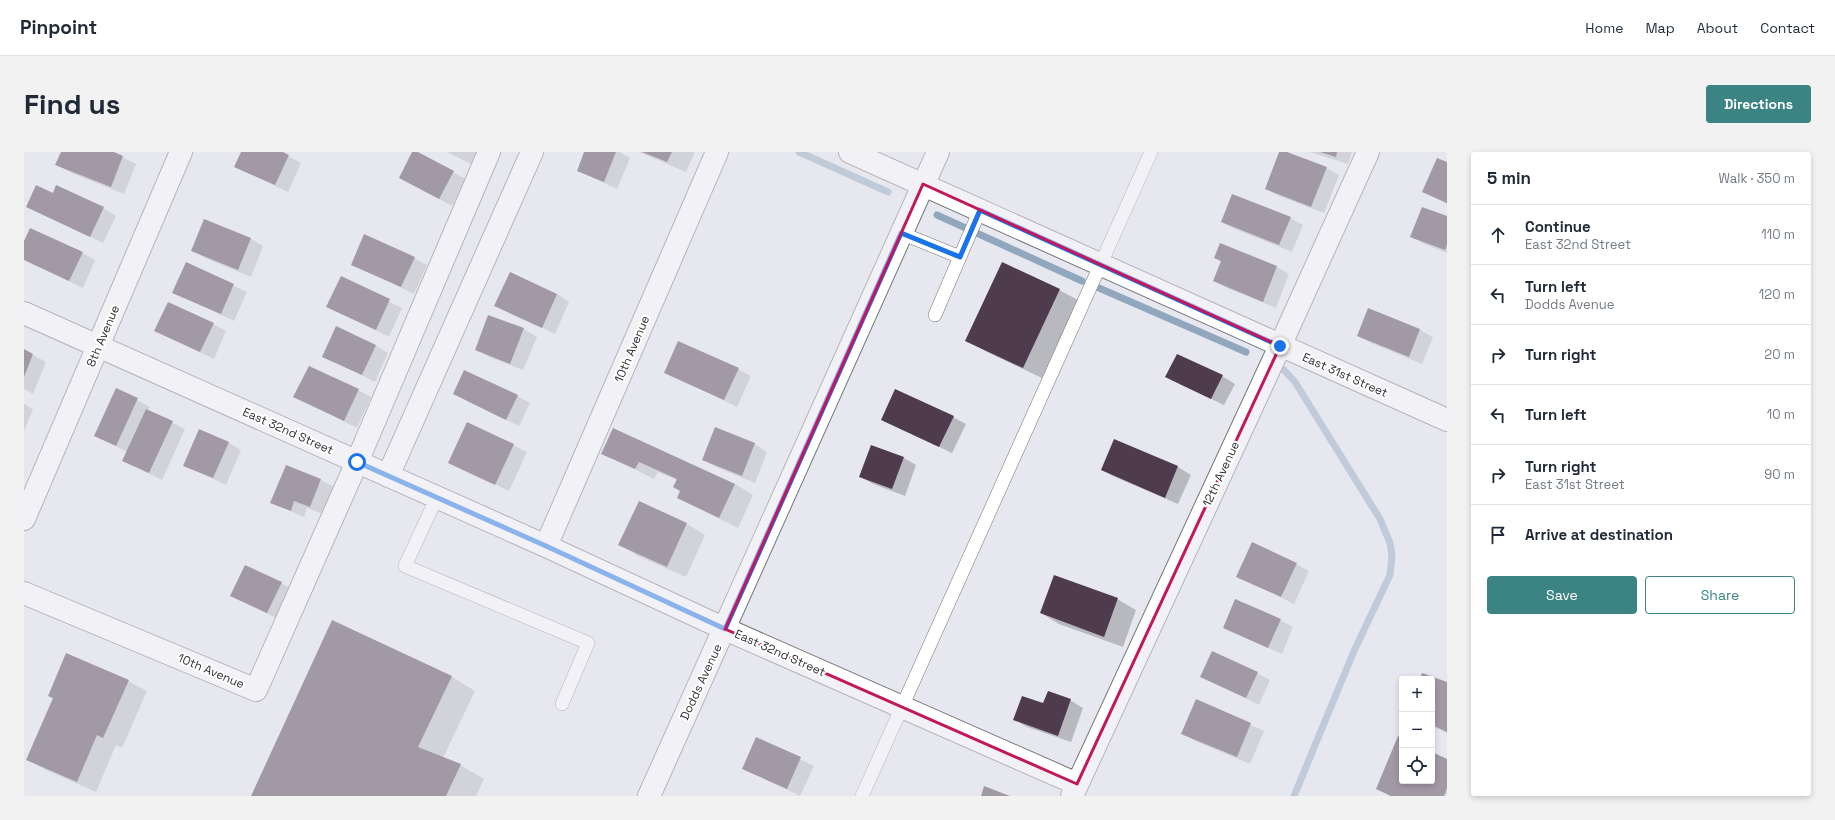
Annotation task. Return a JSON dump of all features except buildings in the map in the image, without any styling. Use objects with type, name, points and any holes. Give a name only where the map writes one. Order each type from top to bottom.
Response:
[{"type":"street","name":"8th Avenue","points":[[24,518],[99,347],[181,152]]},
{"type":"street","points":[[357,462],[489,152]]},
{"type":"street","points":[[388,476],[532,152]]},
{"type":"street","name":"10th Avenue","points":[[546,546],[717,152]]},
{"type":"street","name":"East 31st Street","points":[[850,152],[1447,420]]},
{"type":"street","name":"Dodds Avenue","points":[[649,796],[938,152]]},
{"type":"street","name":"12th Avenue","points":[[1074,790],[1280,346],[1368,152]]},
{"type":"street","name":"East 32nd Street","points":[[24,313],[546,546],[725,629],[903,707],[1074,790]]},
{"type":"street","name":"10th Avenue","points":[[24,593],[256,690],[357,462]]},
{"type":"lane","points":[[862,796],[1151,152]]},
{"type":"lane","points":[[935,315],[980,210]]},
{"type":"lane","points":[[901,233],[960,257]]},
{"type":"lane","points":[[437,497],[405,566],[588,643],[562,704]]},
{"type":"highlighted area","points":[[923,184],[1280,346],[1077,784],[725,629]]},
{"type":"waterway","points":[[799,152],[888,192]]},
{"type":"waterway","points":[[937,215],[1082,281]]},
{"type":"waterway","points":[[1099,288],[1246,352]]},
{"type":"waterway","points":[[1284,370],[1295,382],[1380,519],[1390,543],[1392,556],[1390,575],[1354,651],[1294,796]]},
{"type":"route","points":[[357,462],[546,546],[725,629],[901,233],[960,257],[980,210],[1280,346]]}]
